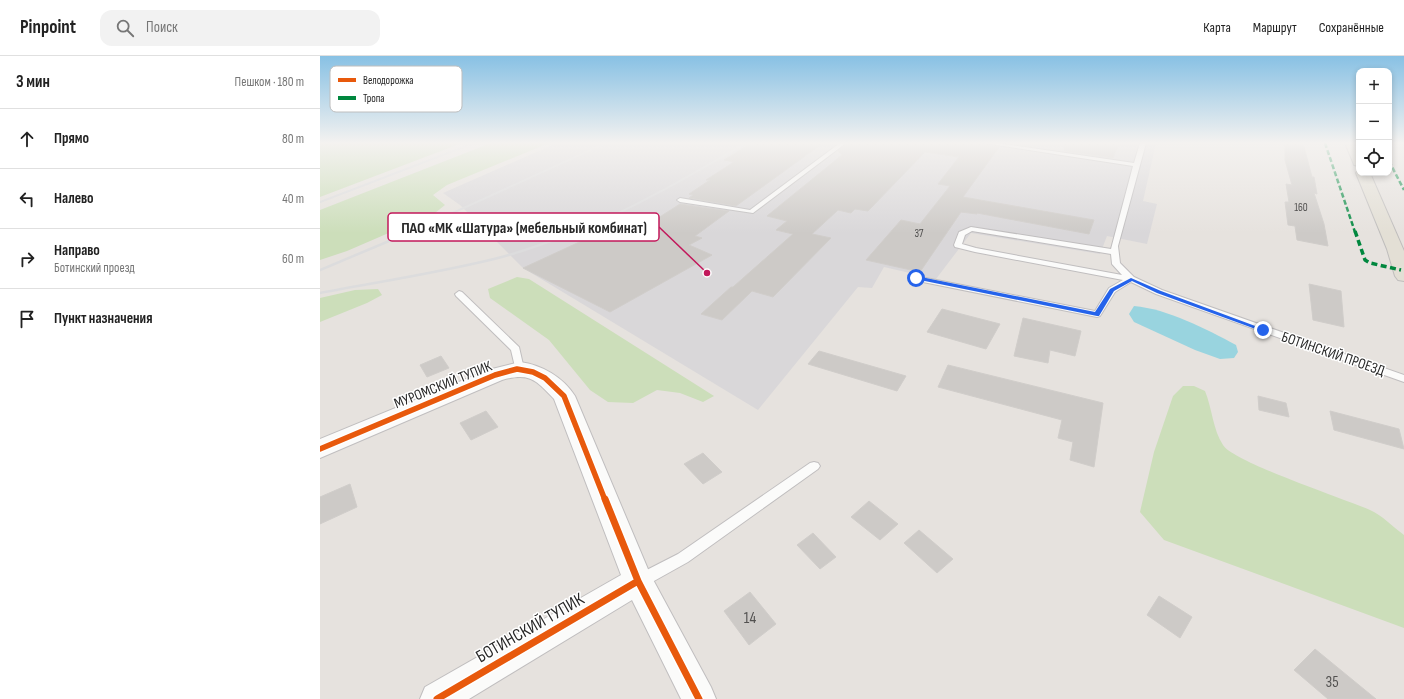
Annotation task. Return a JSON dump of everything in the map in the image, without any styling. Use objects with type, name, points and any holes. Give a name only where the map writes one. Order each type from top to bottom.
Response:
[{"type":"main road","points":[[1365,176],[1399,251],[1404,276]]},
{"type":"street","name":"МУРОМСКИЙ ТУПИК","points":[[320,448],[495,375],[519,369],[536,372],[548,380],[564,396],[638,582],[699,699]]},
{"type":"street","name":"БОТИНСКИЙ ТУПИК","points":[[437,699],[638,582]]},
{"type":"lane","points":[[680,200],[751,212],[804,173]]},
{"type":"lane","name":"БОТИНСКИЙ ПРОЕЗД","points":[[1135,173],[1114,246],[1116,264],[1131,279],[1159,292],[1404,379]]},
{"type":"lane","points":[[1115,252],[971,230],[962,234],[958,245],[975,250],[1131,279]]},
{"type":"lane","points":[[916,278],[1097,314],[1112,290],[1131,279]]},
{"type":"lane","points":[[459,294],[516,349],[519,369]]},
{"type":"lane","points":[[638,582],[683,558],[814,466]]},
{"type":"shaded area","points":[[489,173],[1149,173],[1143,201],[1157,204],[1147,244],[1107,236],[1100,254],[971,233],[936,279],[884,267],[872,288],[858,287],[758,410],[523,268],[460,205],[443,193]]},
{"type":"green space","points":[[320,173],[383,173],[320,197]]},
{"type":"green space","points":[[414,173],[476,173],[447,185],[433,195],[445,205],[435,213],[347,251],[320,260],[320,210]]},
{"type":"green space","points":[[517,277],[529,279],[714,396],[703,402],[680,393],[657,390],[633,403],[608,402],[590,390],[549,340],[490,298],[488,289]]},
{"type":"green space","points":[[378,289],[382,295],[367,303],[320,322],[320,298],[355,290]]},
{"type":"green space","points":[[1183,386],[1194,386],[1205,391],[1220,439],[1223,445],[1231,452],[1267,470],[1370,510],[1383,518],[1404,535],[1404,628],[1164,540],[1140,512],[1154,452],[1173,396]]},
{"type":"water","points":[[1134,306],[1173,315],[1236,345],[1238,352],[1234,358],[1220,359],[1195,350],[1134,322],[1129,314]]},
{"type":"building","points":[[717,173],[782,173],[736,206],[689,198],[693,195],[689,194],[710,180],[706,180]]},
{"type":"building","points":[[820,173],[905,173],[868,211],[855,209],[851,213],[838,210],[812,234],[831,238],[773,297],[752,291],[722,320],[701,314],[793,234],[776,230],[787,221],[767,216]]},
{"type":"building","points":[[947,173],[980,173],[963,197],[1094,220],[1089,234],[977,213],[961,212],[920,272],[866,260],[901,220],[920,224],[950,186],[938,184]]},
{"type":"building","points":[[1289,173],[1311,173],[1312,177],[1314,177],[1317,194],[1314,193],[1324,224],[1328,246],[1297,240],[1295,226],[1288,225],[1285,202],[1289,202],[1286,184],[1292,185]]},
{"type":"building","points":[[680,204],[729,211],[695,236],[702,238],[689,245],[712,255],[610,312],[523,268],[627,220],[644,227]]},
{"type":"building","points":[[1309,284],[1341,291],[1344,327],[1313,320]]},
{"type":"building","points":[[942,309],[1000,324],[986,349],[927,332]]},
{"type":"building","points":[[1023,318],[1081,331],[1075,356],[1050,350],[1048,363],[1014,356]]},
{"type":"building","points":[[819,351],[906,376],[897,391],[808,364]]},
{"type":"building","points":[[441,356],[449,368],[427,377],[420,365]]},
{"type":"building","points":[[948,365],[1103,403],[1094,467],[1070,460],[1073,442],[1058,438],[1062,420],[938,387]]},
{"type":"building","points":[[1258,396],[1286,403],[1289,417],[1259,410]]},
{"type":"building","points":[[486,411],[498,427],[471,440],[460,423]]},
{"type":"building","points":[[1330,411],[1399,429],[1404,449],[1334,430]]},
{"type":"building","points":[[703,453],[722,472],[703,484],[684,464]]},
{"type":"building","points":[[350,484],[357,507],[320,524],[320,497]]},
{"type":"building","points":[[869,501],[898,524],[880,540],[851,517]]},
{"type":"building","points":[[919,530],[953,559],[937,573],[904,543]]},
{"type":"building","points":[[813,533],[836,557],[820,569],[797,545]]},
{"type":"building","points":[[750,592],[776,624],[749,645],[724,611]]},
{"type":"building","points":[[1159,596],[1192,617],[1180,638],[1147,615]]},
{"type":"building","points":[[1315,649],[1376,699],[1328,699],[1294,670]]},
{"type":"railway","points":[[320,202],[396,173]]},
{"type":"railway","points":[[411,232],[540,173]]},
{"type":"railway","points":[[576,232],[641,202],[694,173]]},
{"type":"railway","points":[[320,270],[413,231]]},
{"type":"railway","points":[[320,293],[429,273],[494,259],[526,250],[578,231]]},
{"type":"marked path","points":[[1335,173],[1365,260],[1370,263],[1401,270]]},
{"type":"marked path","points":[[1395,173],[1404,190]]},
{"type":"cycle path","points":[[320,449],[495,375],[520,369],[533,372],[545,378],[564,396],[638,581],[699,699]]},
{"type":"cycle path","points":[[437,699],[638,581]]},
{"type":"place","name":"ПАО «МК «Шатура» (мебельный комбинат)","points":[[707,273]]},
{"type":"route","points":[[916,278],[1097,314],[1106,302],[1112,290],[1131,279],[1159,292],[1263,330]]}]
